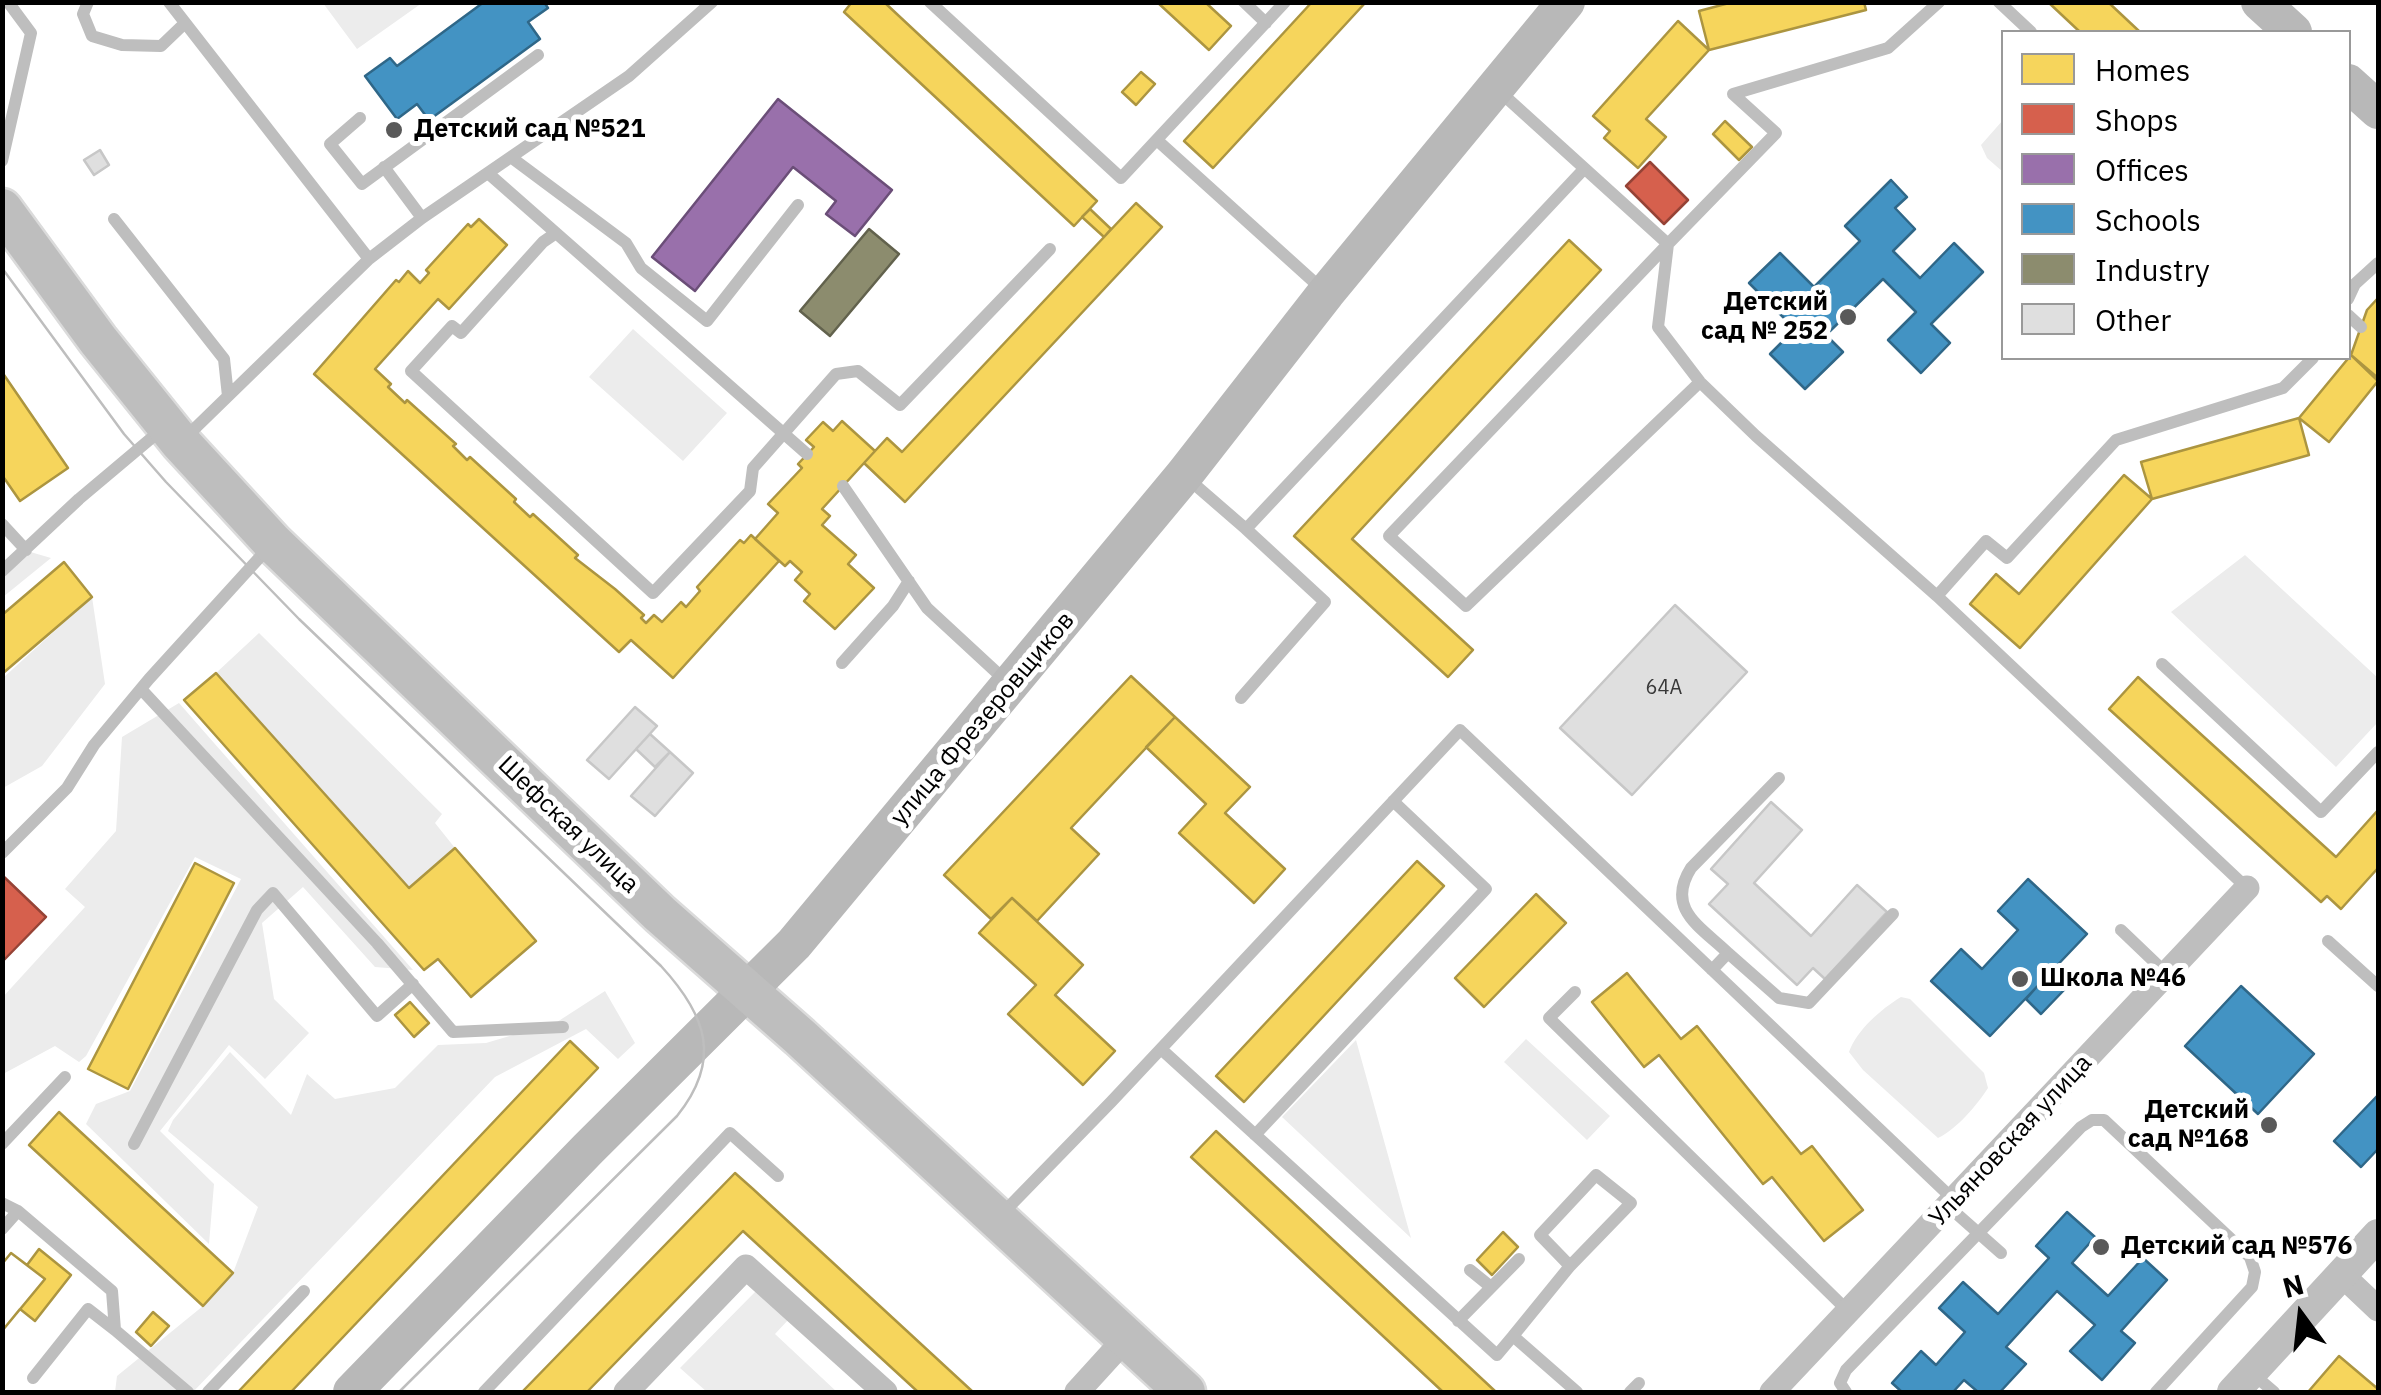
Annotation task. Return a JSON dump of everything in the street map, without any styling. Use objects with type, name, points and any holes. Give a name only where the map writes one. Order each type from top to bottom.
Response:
[{"type":"main road","name":"улица Фрезеровщиков","points":[[352,1392],[794,944],[1184,475],[1326,292],[1566,2]]},
{"type":"main road","points":[[2260,2],[2291,30]]},
{"type":"main road","points":[[2351,86],[2378,110]]},
{"type":"main road","name":"Шефская улица","points":[[2,209],[98,340],[174,434],[274,543],[746,992],[1186,1392]]},
{"type":"street","name":"Ульяновская улица","points":[[1781,1390],[1849,1312],[2248,888]]},
{"type":"street","points":[[2253,1386],[2341,1274],[2378,1235]]},
{"type":"street","points":[[626,1392],[746,1267],[885,1392]]},
{"type":"street","points":[[2341,1274],[2378,1309]]},
{"type":"street","points":[[1077,1392],[1127,1338]]},
{"type":"lane","points":[[2,161],[31,33],[8,2]]},
{"type":"lane","points":[[88,2],[83,14],[92,36],[122,45],[160,46],[185,23]]},
{"type":"lane","points":[[169,2],[369,259]]},
{"type":"lane","points":[[2,571],[174,434],[228,396],[369,259],[422,218],[629,76],[712,2]]},
{"type":"lane","points":[[930,2],[1122,178],[1286,2]]},
{"type":"lane","points":[[1244,2],[1266,23]]},
{"type":"lane","points":[[1700,382],[1466,606],[1389,536],[1776,133],[1732,94],[1888,48],[1939,2]]},
{"type":"lane","points":[[1998,2],[2029,30]]},
{"type":"lane","points":[[360,118],[330,144],[362,184],[538,55]]},
{"type":"lane","points":[[1496,89],[1668,244]]},
{"type":"lane","points":[[1158,141],[1326,292]]},
{"type":"lane","points":[[512,158],[626,243],[641,268],[707,321],[798,205]]},
{"type":"lane","points":[[384,168],[422,218]]},
{"type":"lane","points":[[1246,529],[1584,168]]},
{"type":"lane","points":[[489,174],[808,454]]},
{"type":"lane","points":[[114,218],[224,359],[228,396]]},
{"type":"lane","points":[[556,233],[543,242],[461,333],[452,326],[411,371],[652,593],[750,491],[753,468],[836,374],[858,371],[900,406],[1050,248]]},
{"type":"lane","points":[[1668,244],[1658,327],[1700,382],[1937,596],[2248,888]]},
{"type":"lane","points":[[2351,294],[2378,262]]},
{"type":"lane","points":[[2351,318],[2361,327]]},
{"type":"lane","points":[[1937,596],[1986,541],[2006,558],[2116,440],[2283,388],[2311,360]]},
{"type":"lane","points":[[1184,475],[1325,602],[1241,698]]},
{"type":"lane","points":[[843,486],[927,608],[1011,686]]},
{"type":"lane","points":[[2,524],[26,550]]},
{"type":"lane","points":[[2,853],[67,788],[94,744],[274,543]]},
{"type":"lane","points":[[842,662],[893,606],[909,581]]},
{"type":"lane","points":[[2162,664],[2320,812],[2378,752]]},
{"type":"lane","points":[[141,689],[453,1032],[563,1027]]},
{"type":"lane","points":[[998,1218],[1460,730],[2001,1254]]},
{"type":"lane","points":[[1779,778],[1682,881],[1680,898],[1686,914],[1780,998],[1809,1003],[1894,914]]},
{"type":"lane","points":[[1255,1135],[1486,890],[1393,801]]},
{"type":"lane","points":[[134,1144],[257,910],[273,893],[378,1016],[412,984]]},
{"type":"lane","points":[[2121,930],[2168,976]]},
{"type":"lane","points":[[2328,941],[2378,986]]},
{"type":"lane","points":[[1712,970],[1728,953]]},
{"type":"lane","points":[[1575,992],[1549,1018],[1849,1312]]},
{"type":"lane","points":[[1161,1049],[1497,1355],[1570,1266],[1631,1204],[1596,1174],[1540,1236],[1570,1266]]},
{"type":"lane","points":[[2,1144],[65,1077]]},
{"type":"lane","points":[[1846,1392],[1840,1382],[1846,1370],[1976,1232],[2092,1120],[2104,1120],[2250,1257],[2255,1272],[2252,1286],[2156,1392]]},
{"type":"lane","points":[[484,1392],[730,1132],[778,1176]]},
{"type":"lane","points":[[2,1203],[18,1210],[112,1291],[115,1330]]},
{"type":"lane","points":[[2,1229],[18,1210]]},
{"type":"lane","points":[[1458,1321],[1519,1259]]},
{"type":"lane","points":[[1470,1270],[1490,1287]]},
{"type":"lane","points":[[208,1392],[304,1291]]},
{"type":"lane","points":[[34,1378],[88,1309],[188,1392]]},
{"type":"lane","points":[[1513,1336],[1577,1392]]},
{"type":"shaded area","points":[[323,3],[422,3],[357,49]]},
{"type":"shaded area","points":[[2001,122],[2001,170],[1987,158],[1981,145]]},
{"type":"shaded area","points":[[633,329],[727,413],[683,461],[589,377]]},
{"type":"shaded area","points":[[27,551],[51,558],[3,597],[2,563]]},
{"type":"shaded area","points":[[2245,555],[2378,678],[2378,722],[2336,767],[2171,612]]},
{"type":"shaded area","points":[[92,597],[105,684],[42,766],[3,788],[3,678]]},
{"type":"shaded area","points":[[259,633],[442,814],[435,823],[455,848],[409,888],[216,673]]},
{"type":"shaded area","points":[[179,703],[413,970],[375,967],[303,887],[262,923],[274,999],[309,1033],[265,1079],[229,1045],[160,1131],[214,1184],[209,1244],[86,1124],[96,1104],[130,1091],[241,879],[195,857],[86,1056],[79,1062],[55,1046],[3,1074],[2,998],[85,907],[65,889],[116,831],[122,737]]},
{"type":"shaded area","points":[[605,991],[635,1043],[618,1059],[586,1029],[495,1077],[193,1392],[115,1392],[117,1376],[203,1306],[233,1273],[258,1207],[168,1131],[230,1052],[291,1115],[307,1074],[335,1099],[395,1088],[438,1045],[486,1043],[557,1022]]},
{"type":"shaded area","points":[[1901,997],[1910,999],[1984,1073],[1988,1088],[1966,1116],[1938,1138],[1863,1070],[1849,1052],[1870,1021]]},
{"type":"shaded area","points":[[1526,1039],[1610,1116],[1587,1140],[1504,1062]]},
{"type":"shaded area","points":[[1356,1040],[1411,1238],[1282,1117]]},
{"type":"shaded area","points":[[756,1291],[789,1319],[775,1334],[837,1392],[707,1392],[680,1368]]},
{"type":"building: Homes","points":[[852,2],[884,2],[1097,201],[1074,226],[844,12]]},
{"type":"building: Homes","points":[[1157,2],[1205,2],[1231,26],[1209,50]]},
{"type":"building: Homes","points":[[1312,2],[1366,2],[1213,168],[1184,141]]},
{"type":"building: Homes","points":[[1733,2],[1864,2],[1866,10],[1709,50],[1699,11]]},
{"type":"building: Homes","points":[[2048,2],[2108,2],[2138,30],[2078,30]]},
{"type":"building: Homes","points":[[1678,21],[1709,50],[1646,119],[1666,137],[1638,168],[1604,138],[1610,131],[1593,116]]},
{"type":"building: Homes","points":[[1141,72],[1155,84],[1136,105],[1122,92]]},
{"type":"building: Homes","points":[[1725,121],[1752,147],[1739,160],[1713,134]]},
{"type":"building: Homes","points":[[1136,203],[1162,227],[905,502],[864,463],[887,438],[902,452]]},
{"type":"building: Homes","points":[[1090,209],[1111,229],[1104,237],[1082,217]]},
{"type":"building: Homes","points":[[479,219],[507,245],[449,309],[438,299],[375,369],[391,384],[388,387],[456,444],[453,446],[467,460],[470,457],[530,517],[533,514],[578,555],[575,558],[644,615],[641,618],[646,623],[654,615],[662,622],[681,602],[686,607],[700,591],[697,587],[740,540],[744,543],[751,535],[779,561],[673,678],[631,640],[619,652],[314,374],[396,280],[399,282],[408,271],[420,283],[429,273],[426,270],[468,224],[471,227]]},
{"type":"building: Homes","points":[[1569,240],[1601,270],[1352,539],[1473,650],[1448,677],[1294,536]]},
{"type":"building: Homes","points":[[2378,298],[2378,378],[2351,355],[2367,310]]},
{"type":"building: Homes","points":[[2351,355],[2378,381],[2329,442],[2299,418],[2347,360],[2351,360]]},
{"type":"building: Homes","points":[[2,372],[68,468],[20,501],[2,475]]},
{"type":"building: Homes","points":[[2299,418],[2309,455],[2152,499],[2141,462]]},
{"type":"building: Homes","points":[[842,421],[875,451],[822,509],[830,516],[822,525],[856,555],[848,564],[874,588],[835,629],[804,601],[810,594],[795,580],[802,572],[790,561],[785,566],[755,539],[778,513],[768,504],[802,468],[798,464],[814,447],[806,440],[823,422],[833,431]]},
{"type":"building: Homes","points":[[2124,475],[2152,499],[2020,648],[1970,604],[1996,574],[2019,594]]},
{"type":"building: Homes","points":[[64,562],[92,597],[2,674],[2,615]]},
{"type":"building: Homes","points":[[216,673],[409,888],[455,848],[536,941],[471,997],[438,959],[424,970],[184,700]]},
{"type":"building: Homes","points":[[1131,676],[1175,717],[1071,828],[1099,854],[1037,921],[1012,898],[991,919],[944,875]]},
{"type":"building: Homes","points":[[2138,677],[2336,857],[2378,810],[2378,868],[2341,909],[2327,896],[2321,902],[2109,709]]},
{"type":"building: Homes","points":[[1175,717],[1250,787],[1225,813],[1285,869],[1254,903],[1179,833],[1206,804],[1146,747]]},
{"type":"building: Homes","points":[[1417,861],[1444,886],[1244,1102],[1216,1076]]},
{"type":"building: Homes","points":[[195,863],[234,883],[128,1089],[88,1069]]},
{"type":"building: Homes","points":[[1536,894],[1566,923],[1484,1007],[1455,978]]},
{"type":"building: Homes","points":[[1012,898],[1083,965],[1055,995],[1115,1051],[1083,1085],[1008,1014],[1036,985],[979,933]]},
{"type":"building: Homes","points":[[1627,973],[1681,1039],[1697,1026],[1801,1154],[1812,1146],[1863,1210],[1824,1241],[1772,1177],[1763,1184],[1659,1055],[1644,1067],[1592,1002]]},
{"type":"building: Homes","points":[[410,1002],[429,1023],[414,1037],[395,1015]]},
{"type":"building: Homes","points":[[570,1041],[598,1068],[291,1392],[238,1392]]},
{"type":"building: Homes","points":[[59,1112],[233,1273],[203,1306],[29,1145]]},
{"type":"building: Homes","points":[[1216,1131],[1496,1392],[1443,1392],[1191,1157]]},
{"type":"building: Homes","points":[[735,1173],[973,1392],[918,1392],[743,1231],[587,1392],[522,1392]]},
{"type":"building: Homes","points":[[1503,1232],[1518,1247],[1492,1275],[1477,1260]]},
{"type":"building: Homes","points":[[39,1249],[71,1275],[35,1321],[20,1309],[2,1331],[2,1264],[11,1253],[27,1265]]},
{"type":"building: Homes","points":[[11,1253],[45,1279],[2,1331],[2,1264]]},
{"type":"building: Homes","points":[[153,1312],[169,1326],[151,1346],[136,1332]]},
{"type":"building: Homes","points":[[2339,1356],[2378,1389],[2378,1392],[2308,1392]]},
{"type":"building: Shops","points":[[1650,162],[1688,200],[1664,224],[1626,186]]},
{"type":"building: Shops","points":[[2,875],[46,917],[2,962]]},
{"type":"building: Offices","points":[[778,99],[892,190],[855,236],[826,214],[836,201],[793,167],[695,291],[652,257]]},
{"type":"building: Schools","points":[[484,2],[544,2],[548,8],[528,22],[540,39],[429,120],[417,104],[397,119],[365,76],[390,58],[397,66]]},
{"type":"building: Schools","points":[[1891,180],[1907,197],[1895,208],[1915,229],[1893,251],[1920,278],[1954,243],[1983,272],[1931,324],[1950,343],[1921,373],[1888,340],[1916,312],[1883,279],[1826,335],[1843,352],[1805,389],[1770,354],[1795,329],[1749,283],[1780,253],[1814,287],[1860,241],[1845,226]]},
{"type":"building: Schools","points":[[2028,879],[2087,934],[1990,1036],[1931,981],[1961,949],[1982,969],[2018,930],[1998,911]]},
{"type":"building: Schools","points":[[2049,973],[2065,989],[2041,1014],[2026,999]]},
{"type":"building: Schools","points":[[2241,986],[2314,1054],[2258,1114],[2185,1046]]},
{"type":"building: Schools","points":[[2378,1095],[2378,1149],[2361,1167],[2334,1141]]},
{"type":"building: Schools","points":[[2067,1212],[2095,1237],[2072,1263],[2108,1296],[2143,1258],[2167,1280],[2121,1331],[2135,1343],[2102,1380],[2070,1351],[2095,1325],[2057,1291],[2006,1347],[2026,1364],[2000,1392],[1978,1392],[1964,1380],[1953,1392],[1902,1392],[1892,1383],[1921,1351],[1936,1365],[1965,1332],[1939,1308],[1963,1282],[1998,1314],[2049,1258],[2036,1246]]},
{"type":"building: Industry","points":[[869,229],[899,254],[830,336],[800,311]]},
{"type":"building: Other","points":[[100,150],[109,165],[94,175],[84,160]]},
{"type":"building: Other","points":[[1675,605],[1747,672],[1632,795],[1560,728]]},
{"type":"building: Other","points":[[635,707],[657,726],[609,779],[587,760]]},
{"type":"building: Other","points":[[650,734],[670,752],[655,767],[636,749]]},
{"type":"building: Other","points":[[670,752],[693,773],[655,816],[631,796]]},
{"type":"building: Other","points":[[1771,802],[1802,830],[1754,883],[1811,936],[1857,885],[1887,912],[1825,979],[1813,968],[1797,985],[1709,904],[1728,884],[1711,869]]},
{"type":"tram line","points":[[2,268],[124,434],[166,482],[299,619],[661,966],[698,1021],[704,1057],[700,1076],[677,1116],[399,1392]]},
{"type":"place","name":"Детский сад №521","points":[[394,130]]},
{"type":"place","name":"Детский сад № 252","points":[[1848,317]]},
{"type":"place","name":"Школа №46","points":[[2020,979]]},
{"type":"place","name":"Детский сад №168","points":[[2269,1125]]},
{"type":"place","name":"Детский сад №576","points":[[2101,1247]]}]
